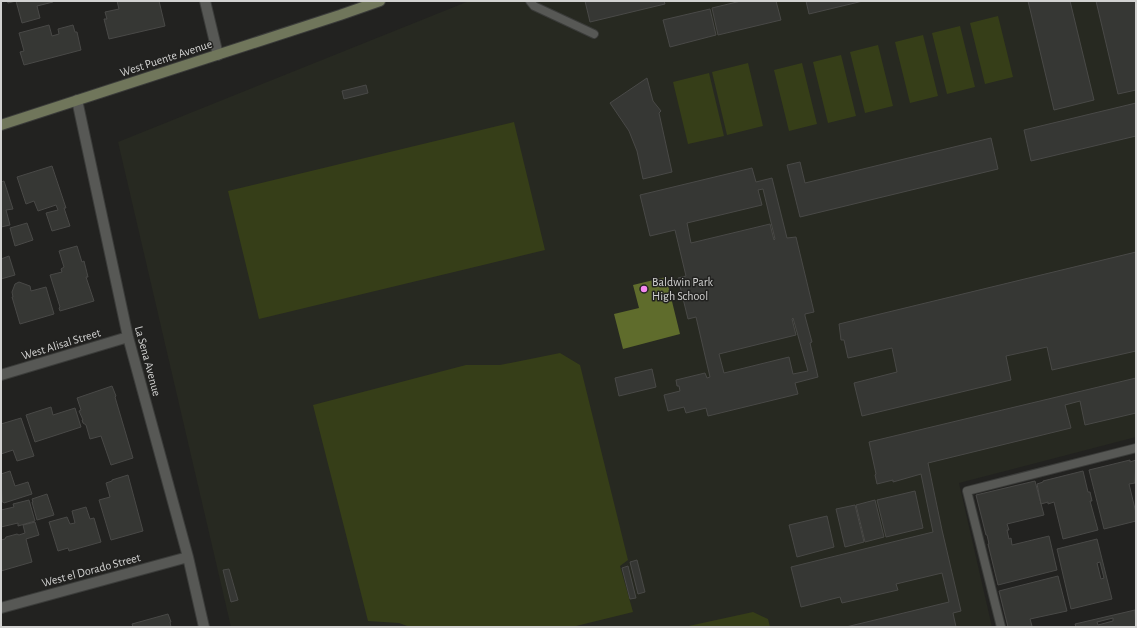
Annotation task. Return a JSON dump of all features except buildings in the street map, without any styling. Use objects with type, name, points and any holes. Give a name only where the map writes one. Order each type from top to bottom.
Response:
[{"type":"main road","name":"West Puente Avenue","points":[[1,125],[340,16],[380,1]]},
{"type":"street","points":[[205,1],[218,55]]},
{"type":"street","name":"La Sena Avenue","points":[[77,100],[128,337],[188,556],[204,627]]},
{"type":"street","name":"West Alisal Street","points":[[1,375],[128,337]]},
{"type":"street","name":"West el Dorado Street","points":[[1,608],[188,556]]},
{"type":"lane","points":[[530,1],[534,6],[594,34]]},
{"type":"lane","points":[[1001,627],[967,491],[1136,448]]},
{"type":"shaded area","name":"Baldwin Park High School","points":[[469,1],[1136,1],[1136,437],[959,483],[992,627],[231,627],[118,142]]},
{"type":"shaded area","points":[[998,16],[1013,77],[985,84],[970,23]]},
{"type":"shaded area","points":[[960,26],[975,87],[947,94],[932,33]]},
{"type":"shaded area","points":[[923,35],[938,96],[910,103],[895,42]]},
{"type":"shaded area","points":[[878,45],[893,106],[865,113],[850,52]]},
{"type":"shaded area","points":[[841,55],[856,116],[828,123],[813,62]]},
{"type":"shaded area","points":[[748,63],[763,126],[727,135],[712,72]]},
{"type":"shaded area","points":[[802,63],[817,124],[789,131],[774,70]]},
{"type":"shaded area","points":[[709,73],[724,136],[688,144],[673,82]]},
{"type":"shaded area","points":[[514,122],[545,250],[259,319],[228,191]]},
{"type":"shaded area","points":[[666,277],[680,334],[623,349],[614,314],[639,308],[633,285]]},
{"type":"shaded area","points":[[560,353],[580,365],[628,560],[620,566],[633,612],[572,627],[410,627],[399,623],[368,621],[313,405],[466,365],[500,365]]},
{"type":"shaded area","points":[[753,612],[768,619],[770,627],[684,627]]},
{"type":"place","name":"Baldwin Park High School","points":[[644,289]]}]
